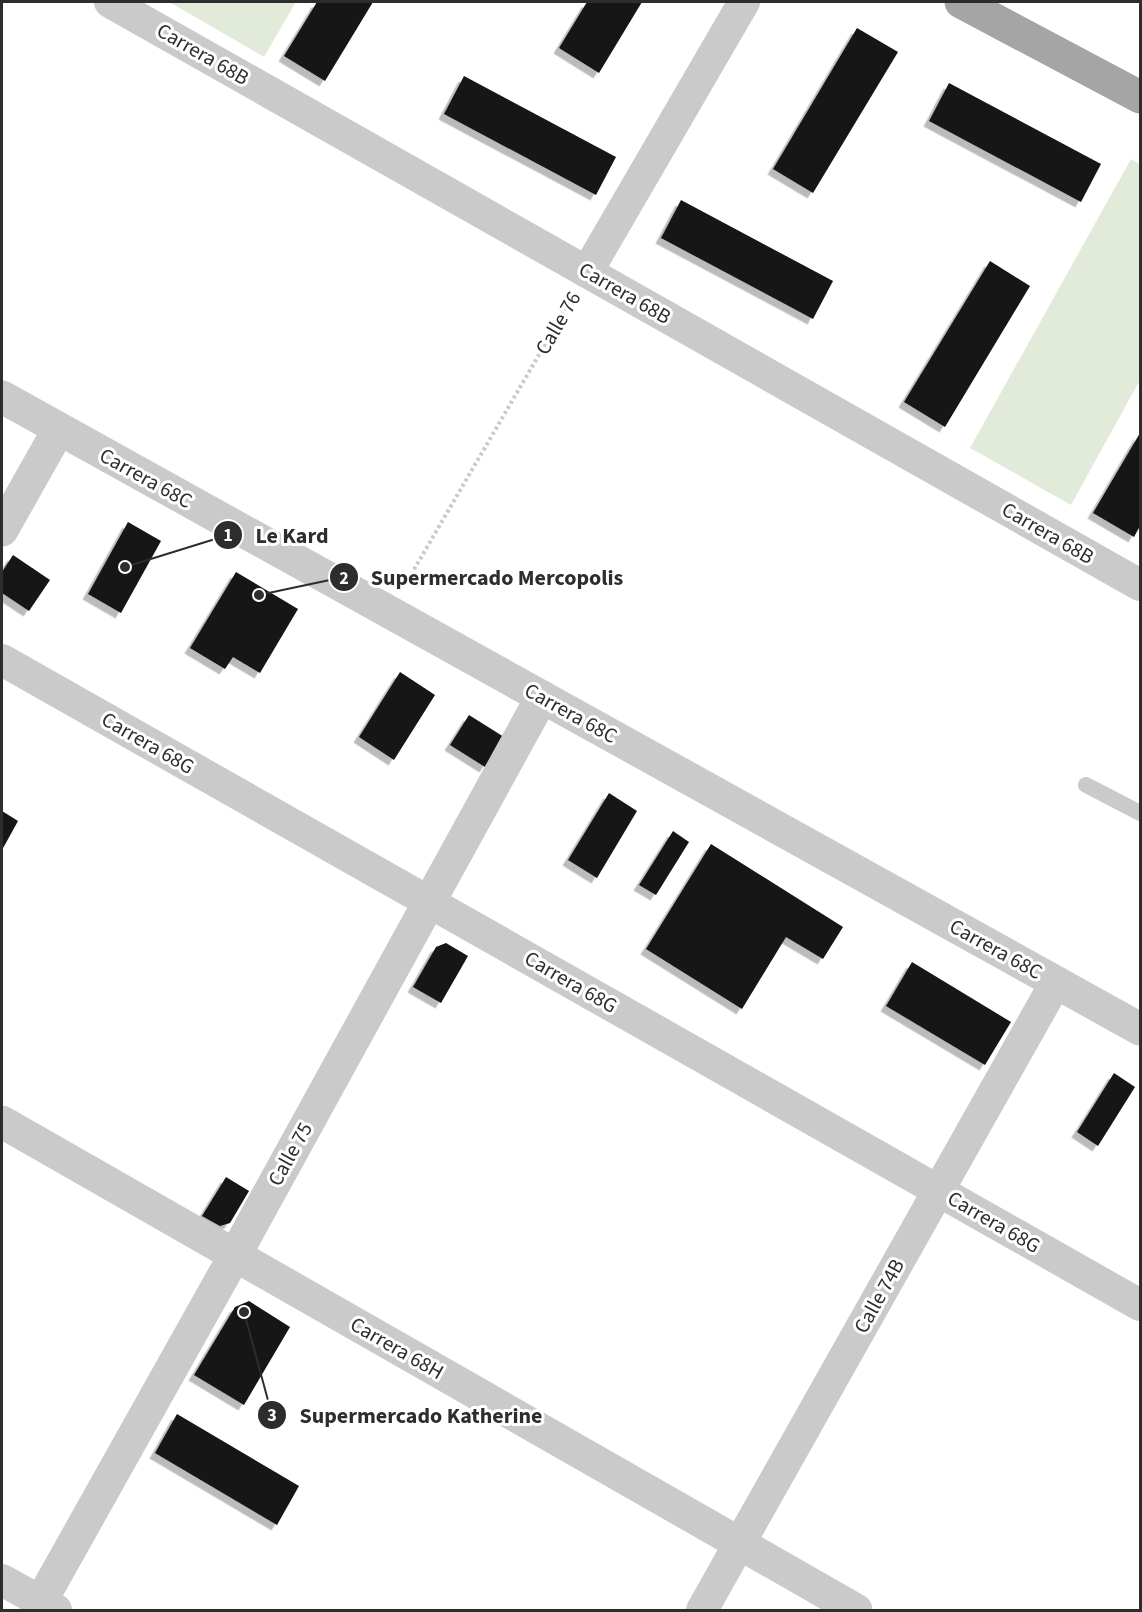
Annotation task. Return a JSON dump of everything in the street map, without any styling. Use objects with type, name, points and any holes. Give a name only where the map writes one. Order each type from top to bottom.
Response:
[{"type":"main road","points":[[961,2],[1140,97]]},
{"type":"street","name":"Carrera 68B","points":[[110,2],[1140,585]]},
{"type":"street","name":"Calle 76","points":[[587,272],[744,2]]},
{"type":"street","name":"Carrera 68C","points":[[2,398],[1140,1029]]},
{"type":"street","points":[[2,530],[58,429]]},
{"type":"street","name":"Carrera 68G","points":[[2,660],[1140,1305]]},
{"type":"street","name":"Calle 75","points":[[44,1608],[542,697]]},
{"type":"street","name":"Calle 74B","points":[[702,1611],[1056,982]]},
{"type":"street","name":"Carrera 68H","points":[[2,1122],[856,1611]]},
{"type":"street","points":[[2,1580],[44,1608]]},
{"type":"lane","points":[[1086,785],[1140,813]]},
{"type":"path","name":"Calle 76","points":[[389,613],[587,272]]},
{"type":"green space","points":[[169,2],[296,2],[264,57]]},
{"type":"green space","points":[[1131,159],[1140,164],[1140,380],[1071,505],[970,448]]},
{"type":"building","points":[[317,2],[373,2],[325,81],[284,56]]},
{"type":"building","points":[[587,2],[642,2],[599,73],[559,48]]},
{"type":"building","points":[[857,28],[898,52],[813,193],[773,169]]},
{"type":"building","points":[[464,76],[616,157],[596,195],[444,114]]},
{"type":"building","points":[[949,83],[1101,164],[1081,202],[929,121]]},
{"type":"building","points":[[681,200],[833,281],[813,319],[661,238]]},
{"type":"building","points":[[990,261],[1030,286],[945,427],[904,402]]},
{"type":"building","points":[[1140,433],[1140,526],[1134,537],[1093,513]]},
{"type":"building","points":[[128,522],[161,541],[121,613],[88,594]]},
{"type":"building","points":[[13,555],[50,580],[29,611],[2,593],[2,572]]},
{"type":"building","points":[[236,572],[298,609],[260,673],[233,657],[225,669],[190,648]]},
{"type":"building","points":[[400,672],[435,695],[394,760],[359,737]]},
{"type":"building","points":[[469,715],[504,737],[485,767],[450,745]]},
{"type":"building","points":[[609,793],[637,811],[597,878],[568,860]]},
{"type":"building","points":[[2,811],[18,821],[2,850]]},
{"type":"building","points":[[673,831],[689,842],[656,895],[639,885]]},
{"type":"building","points":[[711,844],[843,927],[823,959],[786,937],[742,1009],[646,949]]},
{"type":"building","points":[[446,943],[468,956],[441,1003],[413,987],[436,947]]},
{"type":"building","points":[[912,962],[1011,1022],[985,1065],[886,1006]]},
{"type":"building","points":[[1114,1073],[1135,1087],[1098,1146],[1077,1132]]},
{"type":"building","points":[[226,1177],[249,1191],[230,1223],[220,1226],[202,1216]]},
{"type":"building","points":[[249,1301],[290,1327],[244,1405],[194,1375],[235,1307]]},
{"type":"building","points":[[177,1414],[299,1486],[277,1525],[155,1453]]},
{"type":"place","name":"Le Kard","points":[[125,567]]},
{"type":"place","name":"Supermercado Mercopolis","points":[[259,595]]},
{"type":"place","name":"Supermercado Katherine","points":[[244,1312]]}]
